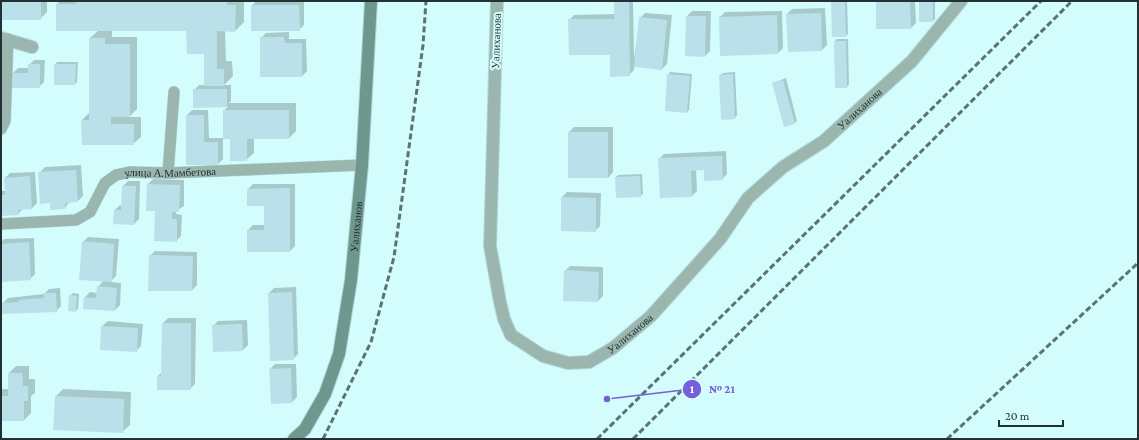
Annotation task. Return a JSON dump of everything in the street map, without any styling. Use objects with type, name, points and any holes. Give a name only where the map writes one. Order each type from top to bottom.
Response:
[{"type":"street","name":"Уалиханов","points":[[294,439],[305,429],[325,394],[339,354],[350,280],[362,165],[371,1]]},
{"type":"street","name":"Уалиханова","points":[[497,1],[490,246],[500,302],[504,320],[511,335],[543,356],[575,363],[589,362],[613,348],[651,316],[720,239],[748,198],[783,167],[824,140],[912,61],[961,1]]},
{"type":"street","points":[[5,39],[32,47]]},
{"type":"lane","points":[[1,129],[5,121],[5,39]]},
{"type":"lane","points":[[168,173],[174,92]]},
{"type":"lane","name":"улица А.Мамбетова","points":[[1,224],[76,220],[90,212],[105,183],[116,175],[130,172],[168,173],[362,165]]},
{"type":"building","points":[[1,1],[41,1],[41,20],[1,20]]},
{"type":"building","points":[[76,1],[227,1],[227,5],[236,5],[235,32],[217,31],[217,69],[224,69],[224,86],[204,86],[204,54],[187,54],[186,31],[56,31],[56,4],[76,4]]},
{"type":"building","points":[[614,1],[629,1],[630,76],[610,77],[610,55],[569,55],[568,19],[614,19]]},
{"type":"building","points":[[831,1],[845,1],[846,37],[832,37]]},
{"type":"building","points":[[876,1],[910,1],[911,29],[876,29]]},
{"type":"building","points":[[919,1],[933,1],[933,22],[919,22]]},
{"type":"building","points":[[251,5],[299,5],[300,31],[251,31]]},
{"type":"building","points":[[821,13],[822,51],[788,52],[786,14]]},
{"type":"building","points":[[777,15],[778,54],[720,56],[719,17]]},
{"type":"building","points":[[686,16],[706,16],[705,57],[685,56]]},
{"type":"building","points":[[639,17],[667,20],[662,70],[634,67]]},
{"type":"building","points":[[260,37],[284,37],[285,43],[302,43],[302,77],[260,77]]},
{"type":"building","points":[[89,38],[105,38],[105,44],[130,44],[130,117],[111,117],[111,124],[134,124],[134,145],[82,145],[81,120],[89,120]]},
{"type":"building","points":[[834,41],[846,41],[847,88],[835,88]]},
{"type":"building","points":[[28,64],[40,64],[40,88],[12,88],[12,73],[28,73]]},
{"type":"building","points":[[54,64],[76,64],[75,85],[54,85]]},
{"type":"building","points":[[667,74],[690,76],[687,113],[665,111]]},
{"type":"building","points":[[733,74],[735,119],[721,120],[719,75]]},
{"type":"building","points":[[783,80],[795,124],[784,127],[772,83]]},
{"type":"building","points":[[193,89],[227,89],[227,107],[193,108]]},
{"type":"building","points":[[223,110],[289,110],[289,139],[247,139],[247,161],[230,161],[230,139],[223,139]]},
{"type":"building","points":[[186,115],[204,115],[204,142],[218,142],[218,165],[186,165]]},
{"type":"building","points":[[568,132],[608,132],[608,178],[568,178]]},
{"type":"building","points":[[722,156],[723,180],[704,181],[704,170],[691,171],[692,197],[660,198],[658,158]]},
{"type":"building","points":[[76,170],[78,202],[65,203],[65,209],[50,210],[50,203],[40,204],[38,172]]},
{"type":"building","points":[[30,176],[32,209],[18,210],[19,215],[1,216],[1,195],[5,195],[4,178]]},
{"type":"building","points":[[640,176],[641,197],[616,198],[615,177]]},
{"type":"building","points":[[147,184],[180,185],[179,212],[172,212],[172,219],[177,219],[177,242],[154,241],[155,211],[146,211]]},
{"type":"building","points":[[122,186],[136,186],[134,225],[113,224],[114,210],[121,210]]},
{"type":"building","points":[[290,188],[290,252],[247,252],[247,230],[264,230],[264,206],[247,206],[247,189]]},
{"type":"building","points":[[561,197],[596,198],[596,232],[561,231]]},
{"type":"building","points":[[82,241],[114,244],[112,282],[79,280]]},
{"type":"building","points":[[29,242],[31,280],[1,282],[1,244]]},
{"type":"building","points":[[149,255],[193,256],[192,291],[148,291]]},
{"type":"building","points":[[564,270],[599,272],[598,302],[563,301]]},
{"type":"building","points":[[97,286],[117,288],[115,311],[83,309],[84,297],[96,298]]},
{"type":"building","points":[[292,292],[294,360],[270,361],[268,293]]},
{"type":"building","points":[[43,293],[56,293],[57,312],[2,314],[2,303],[44,298]]},
{"type":"building","points":[[69,295],[77,296],[76,312],[68,311]]},
{"type":"building","points":[[162,323],[191,323],[191,390],[157,390],[157,376],[161,376]]},
{"type":"building","points":[[242,324],[243,351],[213,352],[212,325]]},
{"type":"building","points":[[101,326],[138,328],[137,352],[100,350]]},
{"type":"building","points":[[291,368],[292,403],[271,404],[269,369]]},
{"type":"building","points":[[8,373],[22,373],[23,386],[28,386],[28,401],[24,401],[24,421],[1,421],[1,396],[8,396]]},
{"type":"building","points":[[55,396],[124,399],[123,433],[53,430]]},
{"type":"railway","points":[[323,439],[371,342],[394,257],[423,45],[426,1]]},
{"type":"railway","points":[[597,439],[1041,1]]},
{"type":"railway","points":[[633,439],[1072,1]]},
{"type":"railway","points":[[947,439],[1138,263]]},
{"type":"place","name":"№ 21","points":[[607,399]]}]
